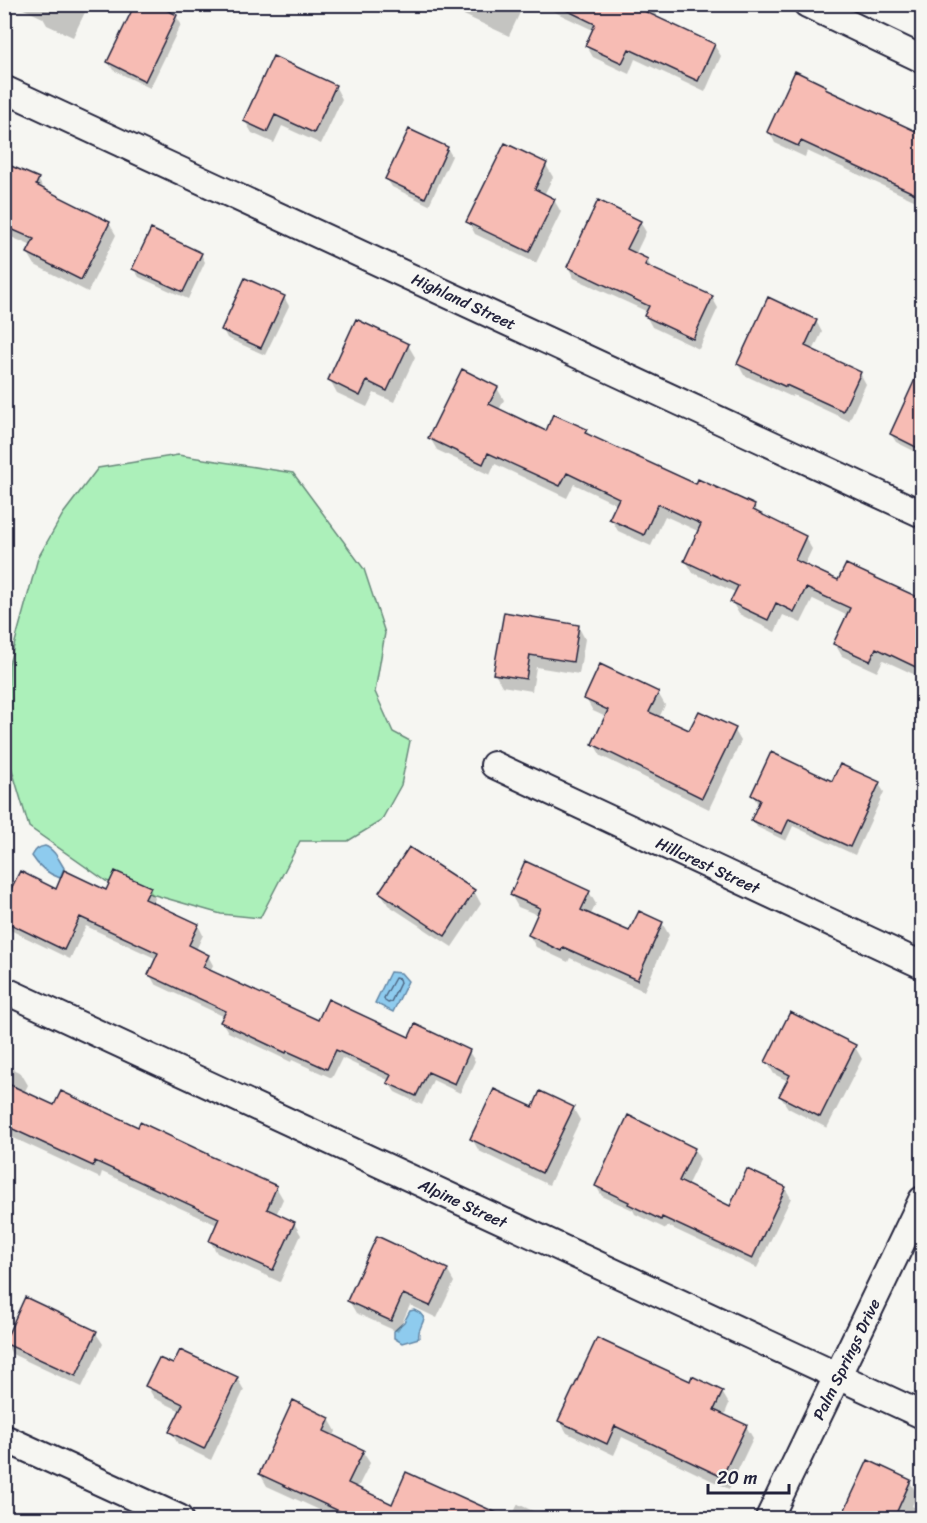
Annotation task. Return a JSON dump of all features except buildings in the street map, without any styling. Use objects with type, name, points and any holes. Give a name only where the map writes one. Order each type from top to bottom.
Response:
[{"type":"street","points":[[807,4],[922,59]]},
{"type":"street","name":"Highland Street","points":[[4,89],[922,514]]},
{"type":"street","name":"Hillcrest Street","points":[[494,765],[922,965]]},
{"type":"street","name":"Alpine Street","points":[[4,990],[922,1415]]},
{"type":"street","name":"Palm Springs Drive","points":[[769,1518],[922,1200]]},
{"type":"street","points":[[4,1438],[179,1518]]},
{"type":"green space","points":[[178,455],[293,473],[364,569],[385,633],[375,692],[393,732],[410,741],[401,785],[381,821],[348,841],[300,841],[260,918],[221,914],[106,881],[29,827],[7,753],[9,664],[38,558],[63,514],[98,468]]},
{"type":"water","points":[[45,846],[54,852],[64,868],[60,878],[44,869],[32,856],[37,849]]},
{"type":"water","points":[[390,972],[401,973],[408,981],[393,1012],[375,1003]]},
{"type":"water","points":[[414,1310],[424,1318],[419,1338],[402,1343],[394,1338],[394,1331],[404,1322],[410,1311]]}]
